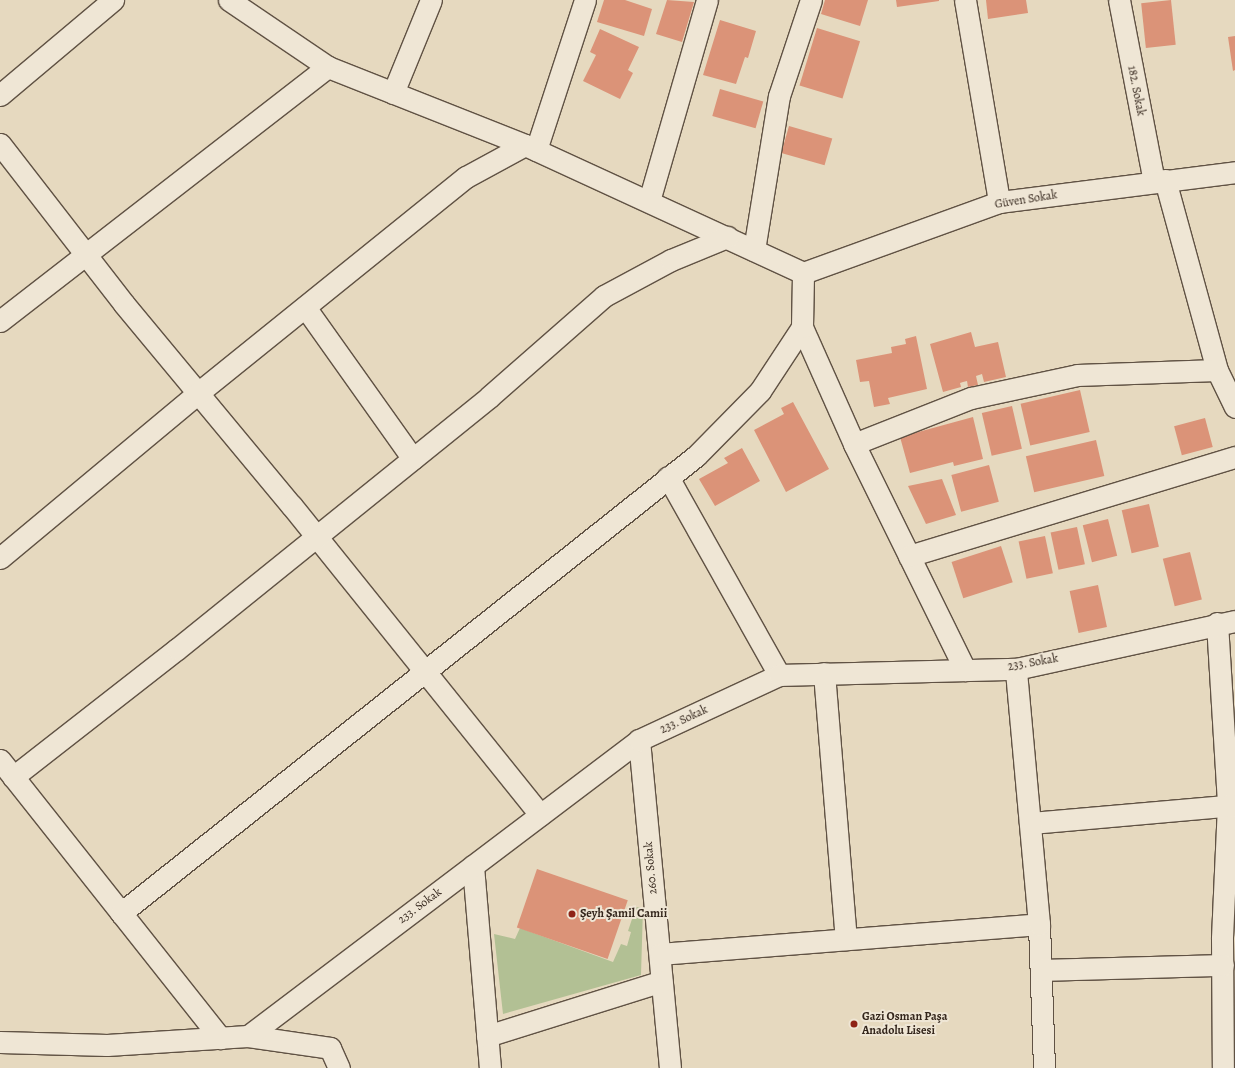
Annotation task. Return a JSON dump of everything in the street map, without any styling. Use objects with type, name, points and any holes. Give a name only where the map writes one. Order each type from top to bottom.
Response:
[{"type":"street","points":[[0,95],[113,0]]},
{"type":"street","points":[[229,0],[328,67],[531,148],[803,273],[802,327],[854,444],[966,670]]},
{"type":"street","points":[[393,93],[431,0]]},
{"type":"street","points":[[0,558],[198,393],[466,177],[531,148],[586,0]]},
{"type":"street","points":[[649,201],[707,0]]},
{"type":"street","points":[[754,250],[779,96],[811,0]]},
{"type":"street","points":[[965,0],[999,202]]},
{"type":"street","name":"182. Sokak","points":[[1119,0],[1159,181],[1217,370],[1235,407]]},
{"type":"street","points":[[0,321],[328,67]]},
{"type":"street","points":[[0,144],[85,254],[317,536],[540,815]]},
{"type":"street","name":"Güven Sokak","points":[[803,273],[999,202],[1235,172]]},
{"type":"street","points":[[13,777],[490,397],[604,296],[671,260],[727,237]]},
{"type":"street","points":[[305,307],[413,459]]},
{"type":"street","points":[[121,913],[696,456],[760,391],[802,327]]},
{"type":"street","points":[[854,444],[971,398],[1077,375],[1217,370]]},
{"type":"street","points":[[909,556],[1235,457]]},
{"type":"street","points":[[668,478],[779,675]]},
{"type":"street","points":[[1226,622],[1231,805],[1223,965],[1227,1056]]},
{"type":"street","name":"233. Sokak","points":[[248,1036],[640,740],[779,675],[1016,669],[1226,622]]},
{"type":"street","points":[[1016,669],[1039,924],[1044,1068]]},
{"type":"street","points":[[824,673],[846,939]]},
{"type":"street","name":"260. Sokak","points":[[640,740],[670,1068]]},
{"type":"street","points":[[0,760],[220,1038]]},
{"type":"street","points":[[1030,823],[1231,805]]},
{"type":"street","points":[[472,866],[490,1068]]},
{"type":"street","points":[[660,954],[1039,924]]},
{"type":"street","points":[[1041,970],[1223,965]]},
{"type":"street","points":[[487,1036],[662,981]]},
{"type":"street","points":[[0,1042],[107,1044],[248,1036],[330,1048],[339,1068]]},
{"type":"green space","points":[[636,907],[643,908],[641,975],[503,1014],[494,934],[515,939],[520,928],[613,962],[621,944],[627,946],[631,932],[628,931]]},
{"type":"building","points":[[604,0],[625,0],[652,9],[644,36],[597,22]]},
{"type":"building","points":[[667,0],[694,2],[682,42],[656,34]]},
{"type":"building","points":[[825,0],[868,0],[860,26],[821,14]]},
{"type":"building","points":[[896,0],[939,0],[939,1],[897,7]]},
{"type":"building","points":[[986,0],[1026,0],[1028,13],[988,19]]},
{"type":"building","points":[[1171,0],[1176,45],[1146,48],[1141,3]]},
{"type":"building","points":[[720,20],[756,31],[748,58],[745,57],[736,84],[703,75]]},
{"type":"building","points":[[817,28],[860,41],[842,99],[799,85]]},
{"type":"building","points":[[600,29],[639,47],[628,70],[633,73],[620,99],[583,81],[596,55],[590,52]]},
{"type":"building","points":[[1235,36],[1235,70],[1233,71],[1228,37]]},
{"type":"building","points":[[720,89],[763,101],[756,128],[712,116]]},
{"type":"building","points":[[789,126],[832,138],[825,165],[781,153]]},
{"type":"building","points":[[971,332],[975,347],[998,342],[1006,377],[984,382],[982,374],[976,376],[978,385],[968,387],[967,381],[960,383],[961,387],[943,392],[930,344]]},
{"type":"building","points":[[916,336],[927,389],[888,398],[890,404],[874,407],[869,381],[860,382],[856,360],[892,353],[891,347],[906,344],[905,339]]},
{"type":"building","points":[[1080,390],[1090,432],[1030,446],[1021,404]]},
{"type":"building","points":[[793,402],[829,469],[786,492],[754,430],[784,414],[781,408]]},
{"type":"building","points":[[1012,406],[1022,449],[992,456],[982,413]]},
{"type":"building","points":[[973,417],[983,459],[954,466],[953,462],[910,473],[900,437]]},
{"type":"building","points":[[1205,418],[1213,447],[1182,455],[1174,426]]},
{"type":"building","points":[[1096,440],[1104,476],[1034,492],[1026,456]]},
{"type":"building","points":[[742,448],[760,481],[715,506],[699,479],[728,463],[724,458]]},
{"type":"building","points":[[989,465],[999,502],[961,512],[951,475]]},
{"type":"building","points":[[942,479],[956,515],[926,524],[908,486]]},
{"type":"building","points":[[1149,504],[1159,547],[1132,553],[1122,510]]},
{"type":"building","points":[[1108,519],[1117,556],[1092,562],[1083,525]]},
{"type":"building","points":[[1077,527],[1085,564],[1058,570],[1051,533]]},
{"type":"building","points":[[1045,536],[1053,573],[1026,579],[1019,542]]},
{"type":"building","points":[[1001,546],[1013,582],[963,598],[952,562]]},
{"type":"building","points":[[1190,552],[1202,600],[1175,606],[1163,559]]},
{"type":"building","points":[[1098,585],[1107,627],[1079,633],[1070,591]]},
{"type":"building","name":"Şeyh Şamil Camii","points":[[537,869],[628,900],[608,959],[517,928]]},
{"type":"place","name":"Şeyh Şamil Camii","points":[[572,914]]},
{"type":"place","name":"Gazi Osman Paşa Anadolu Lisesi","points":[[854,1024]]}]
